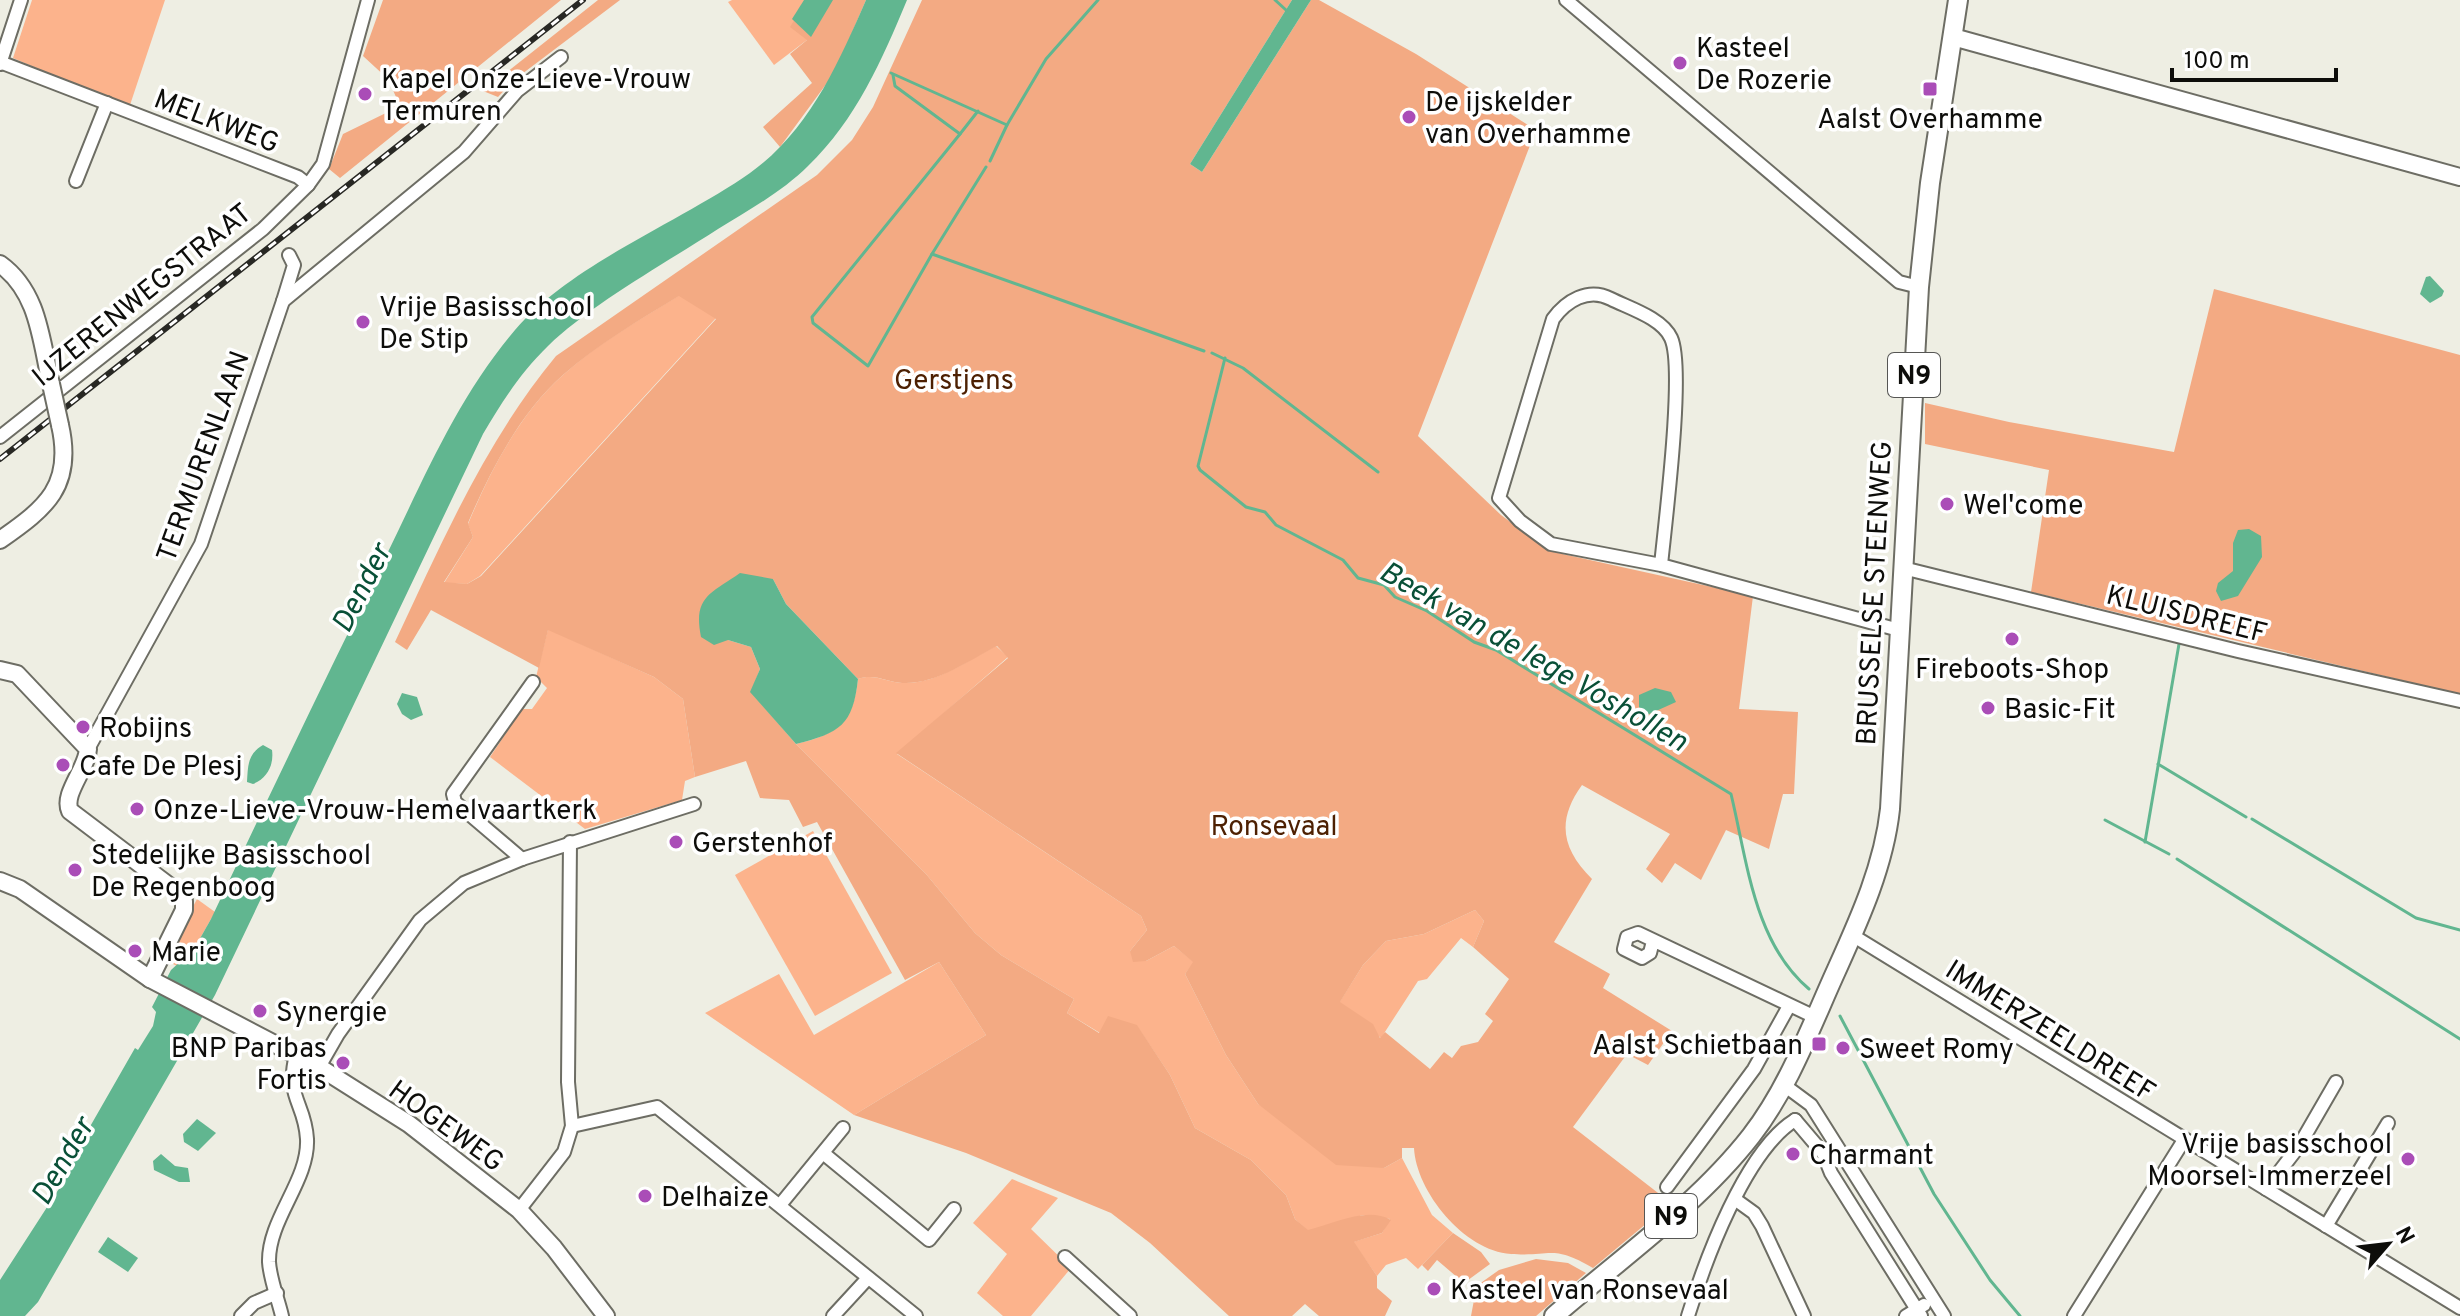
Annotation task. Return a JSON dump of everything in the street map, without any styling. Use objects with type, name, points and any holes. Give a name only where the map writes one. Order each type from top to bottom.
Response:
[{"type":"main road","name":"BRUSSELSE STEENWEG","points":[[1554,1316],[1678,1210],[1734,1156],[1784,1085],[1852,935],[1887,835],[1919,287],[1930,183],[1958,0]]},
{"type":"street","points":[[0,63],[21,0]]},
{"type":"street","name":"IJZERENWEGSTRAAT","points":[[0,437],[263,229],[308,185],[323,164],[368,0]]},
{"type":"street","points":[[1566,0],[1899,282],[1919,287]]},
{"type":"street","points":[[1953,37],[2460,177]]},
{"type":"street","points":[[283,301],[464,152],[517,91],[561,57]]},
{"type":"street","name":"MELKWEG","points":[[0,63],[298,177],[308,185]]},
{"type":"street","points":[[76,181],[107,103]]},
{"type":"street","name":"TERMURENLAAN","points":[[88,749],[201,544],[294,265],[289,255]]},
{"type":"street","points":[[0,264],[21,282],[31,300],[64,454],[57,488],[40,511],[0,540]]},
{"type":"street","points":[[1661,565],[1675,393],[1671,338],[1659,324],[1604,295],[1574,299],[1553,319],[1499,498],[1520,521],[1551,544],[1661,565],[1899,630]]},
{"type":"street","name":"KLUISDREEF","points":[[1903,568],[2238,651],[2460,701]]},
{"type":"street","points":[[0,670],[17,674],[88,749],[87,762],[67,799],[70,811],[177,892],[184,901],[184,910],[155,982]]},
{"type":"street","points":[[522,859],[455,802],[453,794],[533,682]]},
{"type":"street","points":[[319,1067],[338,1034],[420,920],[464,883],[570,842],[694,804]]},
{"type":"street","points":[[519,1210],[564,1152],[572,1126],[568,1082],[570,842]]},
{"type":"street","name":"HOGEWEG","points":[[0,881],[20,889],[155,982],[319,1067],[409,1124],[519,1210],[554,1248],[606,1316]]},
{"type":"street","name":"IMMERZEELDREEF","points":[[1852,935],[2460,1308]]},
{"type":"street","points":[[1653,941],[1815,1017]]},
{"type":"street","points":[[1667,1187],[1754,1069],[1789,1006]]},
{"type":"street","points":[[282,1316],[269,1262],[272,1242],[305,1155],[307,1139],[291,1086],[296,1055]]},
{"type":"street","points":[[2266,1189],[2299,1146],[2336,1082]]},
{"type":"street","points":[[1784,1085],[1811,1105],[1944,1316]]},
{"type":"street","points":[[1688,1316],[1703,1264],[1768,1142],[1795,1120],[1800,1097]]},
{"type":"street","points":[[572,1126],[657,1107],[698,1144],[780,1205],[916,1316]]},
{"type":"street","points":[[1795,1120],[1802,1123],[1830,1165],[1831,1173],[1915,1314],[1934,1299]]},
{"type":"street","points":[[2326,1226],[2388,1123]]},
{"type":"street","points":[[780,1205],[843,1128]]},
{"type":"street","points":[[2074,1316],[2184,1140]]},
{"type":"street","points":[[823,1153],[929,1240],[954,1209]]},
{"type":"street","points":[[1734,1156],[1751,1172]]},
{"type":"street","points":[[1830,1165],[1841,1157]]},
{"type":"street","points":[[1736,1200],[1754,1213],[1762,1226],[1804,1316]]},
{"type":"street","points":[[1065,1257],[1130,1316]]},
{"type":"street","points":[[833,1316],[868,1278]]},
{"type":"street","points":[[239,1315],[254,1303],[277,1293]]},
{"type":"shaded area","points":[[32,0],[165,0],[129,108],[13,58]]},
{"type":"shaded area","points":[[804,0],[833,0],[811,37],[792,19]]},
{"type":"shaded area","points":[[807,0],[807,40],[774,65],[728,2]]},
{"type":"shaded area","points":[[866,0],[907,0],[866,88],[825,148],[777,192],[585,315],[548,346],[505,399],[483,434],[215,995],[38,1302],[25,1316],[0,1316],[0,1280],[62,1184],[60,1179],[135,1048],[138,1050],[153,1026],[156,1012],[152,1007],[171,970],[194,949],[211,919],[429,467],[476,382],[515,330],[565,285],[722,191],[771,156],[820,95]]},
{"type":"shaded area","points":[[1292,0],[1311,0],[1202,172],[1190,164]]},
{"type":"shaded area","points":[[2430,276],[2444,291],[2442,296],[2430,303],[2420,294],[2426,277]]},
{"type":"shaded area","points":[[680,295],[716,318],[480,576],[467,584],[444,583],[473,537],[468,524],[486,484],[533,407],[547,390],[590,353]]},
{"type":"shaded area","points":[[2249,529],[2261,536],[2262,557],[2238,596],[2221,601],[2216,591],[2218,583],[2233,571],[2233,543],[2238,530]]},
{"type":"shaded area","points":[[740,573],[773,579],[786,604],[858,679],[848,717],[834,731],[796,744],[750,692],[760,669],[751,647],[728,640],[714,645],[701,637],[700,613],[706,598]]},
{"type":"shaded area","points":[[548,629],[654,677],[683,699],[695,777],[685,781],[682,800],[585,829],[490,757],[522,709],[532,709],[547,688],[536,677]]},
{"type":"shaded area","points":[[996,646],[1008,657],[897,754],[1141,916],[1147,930],[1130,951],[1146,961],[1174,946],[1194,962],[1185,974],[1226,1055],[1258,1104],[1384,1168],[1402,1158],[1432,1215],[1453,1233],[1418,1269],[1406,1258],[1386,1265],[1377,1276],[1353,1242],[1382,1233],[1390,1219],[1363,1215],[1308,1231],[1295,1219],[1286,1195],[1251,1160],[1195,1128],[1170,1075],[1137,1026],[1100,1033],[1067,1013],[1074,999],[1001,955],[975,933],[926,874],[796,744],[823,736],[841,724],[852,706],[858,679],[875,677],[902,683],[927,680]]},
{"type":"shaded area","points":[[1655,688],[1671,692],[1676,702],[1645,716],[1639,707],[1639,695]]},
{"type":"shaded area","points":[[402,693],[417,697],[423,715],[411,720],[402,714],[397,704]]},
{"type":"shaded area","points":[[263,745],[272,750],[269,770],[253,784],[247,782],[250,760]]},
{"type":"shaded area","points":[[813,831],[892,973],[815,1016],[735,875]]},
{"type":"shaded area","points":[[197,899],[215,912],[194,949],[177,966],[165,960]]},
{"type":"shaded area","points":[[1475,910],[1484,921],[1473,947],[1461,938],[1427,979],[1418,981],[1381,1038],[1339,1003],[1363,965],[1386,941],[1424,934]]},
{"type":"shaded area","points":[[939,962],[986,1035],[854,1115],[705,1013],[779,974],[814,1035]]},
{"type":"shaded area","points":[[197,1119],[216,1133],[198,1151],[184,1142],[183,1134]]},
{"type":"shaded area","points":[[161,1154],[175,1166],[188,1168],[190,1182],[179,1182],[154,1170],[153,1161]]},
{"type":"shaded area","points":[[1012,1179],[1058,1198],[1031,1229],[1071,1268],[1031,1316],[1003,1316],[977,1293],[1007,1254],[973,1223]]},
{"type":"shaded area","points":[[108,1237],[138,1258],[128,1272],[98,1252]]},
{"type":"green space","points":[[383,0],[561,0],[340,178],[329,169],[343,134],[392,110],[396,97],[388,79],[363,56]]},
{"type":"green space","points":[[598,0],[620,0],[514,80],[498,97],[483,91]]},
{"type":"green space","points":[[807,0],[866,0],[835,72],[780,147],[763,127],[812,83],[790,54],[807,40],[790,27]]},
{"type":"green space","points":[[922,0],[1292,0],[1190,164],[1202,172],[1311,0],[1319,0],[1416,54],[1536,130],[1418,436],[1501,515],[1549,551],[1753,596],[1739,709],[1798,712],[1794,794],[1783,794],[1769,849],[1726,830],[1701,880],[1675,863],[1662,883],[1646,869],[1670,834],[1582,785],[1568,811],[1566,834],[1569,846],[1592,879],[1554,942],[1610,974],[1603,988],[1672,1031],[1648,1065],[1627,1054],[1573,1127],[1671,1203],[1593,1268],[1559,1254],[1511,1254],[1476,1242],[1460,1230],[1433,1200],[1423,1182],[1414,1148],[1402,1148],[1402,1158],[1384,1168],[1336,1165],[1258,1104],[1226,1055],[1185,974],[1193,962],[1174,946],[1146,961],[1133,962],[1130,951],[1147,930],[1141,916],[896,753],[1008,658],[997,646],[927,680],[902,683],[875,677],[858,679],[786,604],[773,579],[728,640],[751,647],[760,669],[751,692],[796,744],[926,874],[975,933],[1001,955],[1074,999],[1067,1013],[1099,1033],[1108,1016],[1137,1025],[1170,1075],[1195,1128],[1251,1160],[1286,1195],[1295,1219],[1308,1230],[1361,1215],[1382,1216],[1391,1220],[1382,1233],[1354,1242],[1377,1276],[1377,1288],[1392,1301],[1385,1316],[1319,1316],[1305,1304],[1292,1316],[1229,1316],[1150,1243],[1111,1213],[966,1153],[854,1115],[986,1035],[939,962],[905,980],[817,822],[803,827],[789,800],[760,798],[746,761],[695,777],[683,699],[654,677],[548,630],[539,668],[431,610],[407,650],[395,642],[486,458],[531,388],[556,356],[817,175],[852,140],[873,107]],"holes":[[[679,296],[716,319],[481,576],[467,584],[444,582],[473,537],[468,523],[486,483],[533,407],[547,390],[590,353]],[[1475,910],[1484,921],[1473,947],[1509,979],[1485,1014],[1493,1021],[1478,1042],[1461,1046],[1452,1058],[1444,1052],[1430,1069],[1385,1032],[1380,1038],[1373,1024],[1340,1002],[1363,965],[1386,941],[1424,934]]]},
{"type":"green space","points":[[2214,289],[2460,355],[2460,694],[2031,592],[2049,470],[1925,444],[1925,403],[2009,422],[2174,452]]},
{"type":"green space","points":[[1453,1233],[1481,1252],[1490,1264],[1464,1283],[1437,1260],[1428,1271],[1422,1265]]},
{"type":"green space","points":[[1536,1259],[1568,1263],[1586,1273],[1536,1316],[1471,1316],[1474,1300],[1468,1292],[1499,1270]]},
{"type":"waterway","points":[[1007,125],[1046,59],[1098,0]]},
{"type":"waterway","points":[[1275,0],[1286,10]]},
{"type":"waterway","name":"Beek van de lege Voshollen","points":[[891,73],[1007,125],[990,161]]},
{"type":"waterway","points":[[893,75],[895,86],[960,134],[978,111]]},
{"type":"waterway","points":[[932,254],[868,366],[813,323],[812,317],[960,134]]},
{"type":"waterway","name":"Beek van de lege Voshollen","points":[[986,167],[932,254],[1204,351]]},
{"type":"waterway","name":"Beek van de lege Voshollen","points":[[1212,353],[1243,368],[1378,472]]},
{"type":"waterway","name":"Beek van de lege Voshollen","points":[[1225,358],[1198,466],[1200,470],[1246,507],[1265,512],[1276,525],[1343,560],[1358,578],[1384,585],[1395,597],[1427,611],[1474,642],[1496,650],[1731,794],[1748,873],[1764,924],[1791,970],[1809,989]]},
{"type":"waterway","points":[[2145,842],[2179,644]]},
{"type":"waterway","points":[[2158,764],[2246,817]]},
{"type":"waterway","points":[[2252,819],[2416,918],[2460,930]]},
{"type":"waterway","points":[[2105,820],[2169,854]]},
{"type":"waterway","points":[[2177,859],[2460,1039]]},
{"type":"waterway","name":"Beek van de lege Voshollen","points":[[1840,1016],[1934,1194],[1990,1280],[2020,1316]]},
{"type":"railway","points":[[0,459],[583,0]]},
{"type":"place","name":"Kasteel De Rozerie","points":[[1680,63]]},
{"type":"place","name":"Aalst Overhamme","points":[[1930,89]]},
{"type":"place","name":"Kapel Onze-Lieve-Vrouw Termuren","points":[[365,94]]},
{"type":"place","name":"De ijskelder van Overhamme","points":[[1409,117]]},
{"type":"place","name":"Vrije Basisschool De Stip","points":[[363,322]]},
{"type":"place","name":"Wel'come","points":[[1947,504]]},
{"type":"place","name":"Fireboots-Shop","points":[[2012,639]]},
{"type":"place","name":"Basic-Fit","points":[[1988,708]]},
{"type":"place","name":"Robijns","points":[[83,727]]},
{"type":"place","name":"Cafe De Plesj","points":[[63,765]]},
{"type":"place","name":"Onze-Lieve-Vrouw-Hemelvaartkerk","points":[[137,809]]},
{"type":"place","name":"Gerstenhof","points":[[676,842]]},
{"type":"place","name":"Stedelijke Basisschool De Regenboog","points":[[75,870]]},
{"type":"place","name":"Marie","points":[[135,951]]},
{"type":"place","name":"Synergie","points":[[260,1011]]},
{"type":"place","name":"Aalst Schietbaan","points":[[1819,1044]]},
{"type":"place","name":"Sweet Romy","points":[[1843,1048]]},
{"type":"place","name":"BNP Paribas Fortis","points":[[343,1063]]},
{"type":"place","name":"Charmant","points":[[1793,1154]]},
{"type":"place","name":"Vrije basisschool Moorsel-Immerzeel","points":[[2408,1159]]},
{"type":"place","name":"Delhaize","points":[[645,1196]]},
{"type":"place","name":"Kasteel van Ronsevaal","points":[[1434,1289]]},
{"type":"park label","name":"Gerstjens","points":[[954,379]]},
{"type":"park label","name":"Ronsevaal","points":[[1274,825]]},
{"type":"water label","name":"Dender","points":[[361,588]]},
{"type":"water label","name":"Dender","points":[[62,1161]]}]
